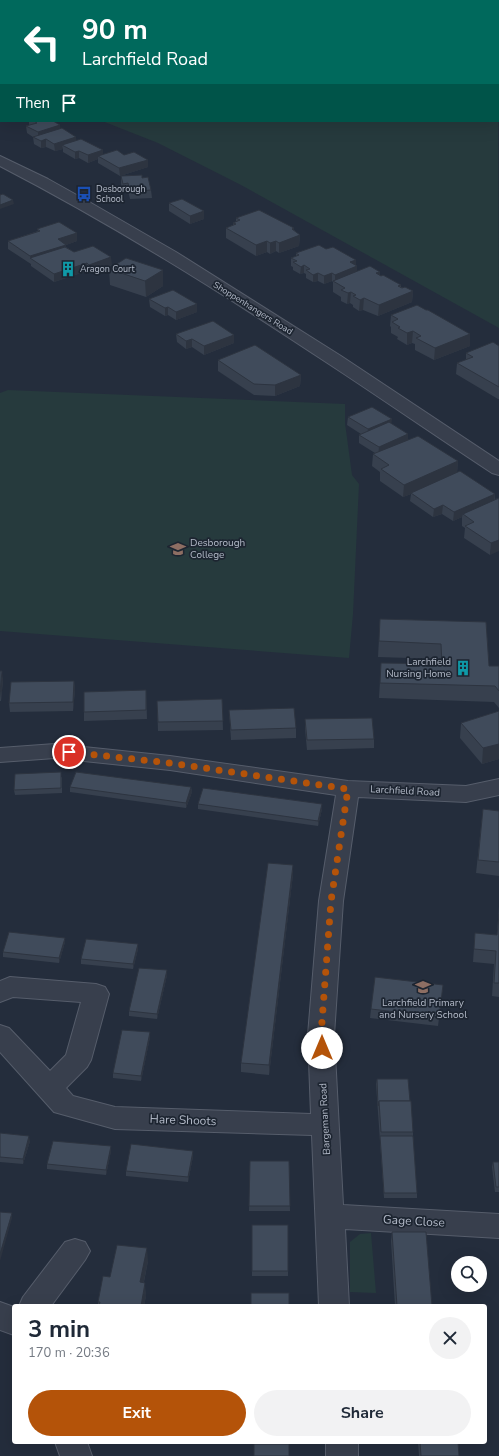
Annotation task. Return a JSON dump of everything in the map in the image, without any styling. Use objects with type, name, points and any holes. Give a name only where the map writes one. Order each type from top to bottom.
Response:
[{"type":"street","name":"Shoppenhangers Road","points":[[0,160],[39,179],[172,257],[335,360],[499,469]]},
{"type":"street","name":"Larchfield Road","points":[[0,755],[55,751],[170,763],[348,789],[466,794],[499,787]]},
{"type":"street","name":"Bargeman Road","points":[[334,1304],[321,1035],[331,901],[348,789]]},
{"type":"street","points":[[0,992],[10,988],[96,994],[78,1060],[49,1088]]},
{"type":"street","name":"Hare Shoots","points":[[0,1035],[64,1104],[115,1118],[326,1125]]},
{"type":"street","name":"Gage Close","points":[[329,1216],[499,1226]]},
{"type":"street","points":[[35,1304],[74,1252]]},
{"type":"street","points":[[0,1315],[12,1321]]},
{"type":"street","points":[[72,1444],[76,1456]]},
{"type":"street","points":[[342,1444],[342,1456]]},
{"type":"green space","points":[[105,122],[498,122],[499,328],[241,185],[158,143]]},
{"type":"green space","name":"Desborough College","points":[[8,390],[345,404],[345,423],[352,475],[359,484],[353,614],[349,658],[0,631],[0,393]]},
{"type":"green space","points":[[371,1233],[376,1293],[350,1292],[350,1242],[360,1234]]},
{"type":"building","points":[[36,122],[55,122],[60,125],[38,132],[26,126],[37,123]]},
{"type":"building","points":[[62,128],[76,137],[54,144],[46,139],[41,141],[33,137]]},
{"type":"building","points":[[81,139],[103,150],[88,155],[79,151],[75,152],[62,145]]},
{"type":"building","points":[[117,150],[124,155],[134,152],[148,160],[119,168],[98,156]]},
{"type":"building","points":[[142,175],[142,178],[148,177],[151,190],[130,192],[128,183],[123,184],[121,176]]},
{"type":"building","points":[[3,194],[13,200],[0,205],[0,195]]},
{"type":"building","points":[[182,199],[204,211],[190,216],[169,203]]},
{"type":"building","points":[[259,210],[294,228],[292,229],[300,235],[279,243],[276,241],[270,243],[267,241],[256,245],[226,228],[236,224],[233,223],[240,220],[236,218]]},
{"type":"building","points":[[59,222],[77,233],[58,239],[66,245],[30,256],[8,241],[40,231],[37,229]]},
{"type":"building","points":[[319,245],[326,249],[333,247],[356,260],[350,262],[357,266],[335,275],[332,273],[324,276],[318,273],[313,275],[306,270],[310,269],[304,265],[301,267],[293,262],[297,261],[291,258],[299,255],[296,253]]},
{"type":"building","points":[[93,246],[111,257],[89,265],[87,263],[54,274],[30,258],[65,247],[74,252]]},
{"type":"building","points":[[126,258],[163,270],[145,281],[109,269]]},
{"type":"building","points":[[370,266],[380,272],[376,273],[381,276],[383,275],[401,285],[398,286],[402,288],[405,287],[413,291],[379,305],[364,298],[360,300],[353,296],[356,295],[351,292],[348,293],[341,290],[345,288],[333,281]]},
{"type":"building","points":[[173,290],[197,304],[176,312],[149,299]]},
{"type":"building","points":[[417,305],[470,334],[435,348],[416,338],[421,336],[413,331],[407,333],[398,328],[400,327],[392,322],[398,319],[391,315]]},
{"type":"building","points":[[213,321],[234,335],[204,346],[192,339],[186,341],[176,334]]},
{"type":"building","points":[[493,342],[499,346],[499,387],[457,363],[473,357],[466,353]]},
{"type":"building","points":[[255,345],[301,375],[275,385],[254,384],[218,360]]},
{"type":"building","points":[[372,407],[392,419],[368,429],[348,417]]},
{"type":"building","points":[[389,422],[408,434],[379,447],[359,435]]},
{"type":"building","points":[[418,436],[458,461],[404,485],[381,469],[389,465],[373,454]]},
{"type":"building","points":[[460,471],[495,494],[454,512],[443,505],[434,509],[411,493]]},
{"type":"building","points":[[499,498],[499,540],[491,543],[465,526],[474,522],[463,514]]},
{"type":"building","points":[[380,619],[486,622],[489,666],[499,666],[499,691],[495,686],[380,683],[381,663],[442,664],[441,644],[379,641]]},
{"type":"building","points":[[0,671],[2,671],[0,692]]},
{"type":"building","points":[[74,681],[73,702],[9,703],[11,682]]},
{"type":"building","points":[[146,690],[146,710],[84,712],[84,692]]},
{"type":"building","points":[[222,699],[223,721],[158,722],[157,701]]},
{"type":"building","points":[[294,708],[296,728],[231,730],[229,710]]},
{"type":"building","points":[[499,711],[499,744],[483,748],[461,723]]},
{"type":"building","points":[[372,718],[374,739],[307,740],[305,719]]},
{"type":"building","points":[[61,772],[61,788],[14,790],[15,774]]},
{"type":"building","points":[[76,772],[191,787],[186,803],[70,787]]},
{"type":"building","points":[[203,788],[322,804],[318,821],[198,804]]},
{"type":"building","points":[[483,809],[499,811],[499,862],[478,860]]},
{"type":"building","points":[[268,863],[293,865],[269,1065],[241,1063]]},
{"type":"building","points":[[499,914],[499,983],[494,983],[496,951],[474,949],[475,933],[497,935]]},
{"type":"building","points":[[9,932],[65,938],[59,958],[3,952]]},
{"type":"building","points":[[86,939],[138,944],[133,964],[81,959]]},
{"type":"building","points":[[139,968],[167,970],[157,1014],[129,1011]]},
{"type":"building","points":[[375,977],[443,985],[439,1017],[371,1009]]},
{"type":"building","points":[[122,1030],[150,1032],[141,1076],[113,1073]]},
{"type":"building","points":[[377,1079],[408,1079],[410,1101],[379,1101],[378,1106]]},
{"type":"building","points":[[379,1101],[411,1101],[413,1132],[381,1132]]},
{"type":"building","points":[[0,1133],[29,1136],[23,1159],[0,1157]]},
{"type":"building","points":[[380,1136],[413,1136],[417,1193],[384,1193]]},
{"type":"building","points":[[53,1141],[111,1146],[106,1170],[47,1164]]},
{"type":"building","points":[[131,1144],[193,1151],[188,1177],[126,1171]]},
{"type":"building","points":[[250,1161],[289,1161],[290,1206],[249,1206]]},
{"type":"building","points":[[493,1162],[499,1162],[499,1187],[496,1187]]},
{"type":"building","points":[[0,1212],[12,1213],[0,1254]]},
{"type":"building","points":[[252,1225],[288,1225],[288,1271],[252,1271]]},
{"type":"building","points":[[392,1232],[426,1232],[432,1304],[397,1304]]},
{"type":"building","points":[[117,1245],[147,1248],[140,1282],[145,1283],[141,1304],[100,1304],[100,1302],[98,1302],[103,1276],[110,1277]]},
{"type":"building","points":[[251,1293],[289,1293],[289,1304],[251,1304]]},
{"type":"building","points":[[254,1444],[289,1444],[289,1456],[254,1456]]},
{"type":"building","points":[[420,1444],[458,1444],[459,1456],[421,1456]]},
{"type":"place","name":"Desborough School","points":[[84,194]]},
{"type":"place","name":"Aragon Court","points":[[68,269]]},
{"type":"place","name":"Desborough College","points":[[178,549]]},
{"type":"place","name":"Larchfield Nursing Home","points":[[463,668]]},
{"type":"place","name":"Larchfield Primary and Nursery School","points":[[423,987]]},
{"type":"route","points":[[69,752],[170,763],[348,789],[331,901],[321,1035],[322,1048]]}]
